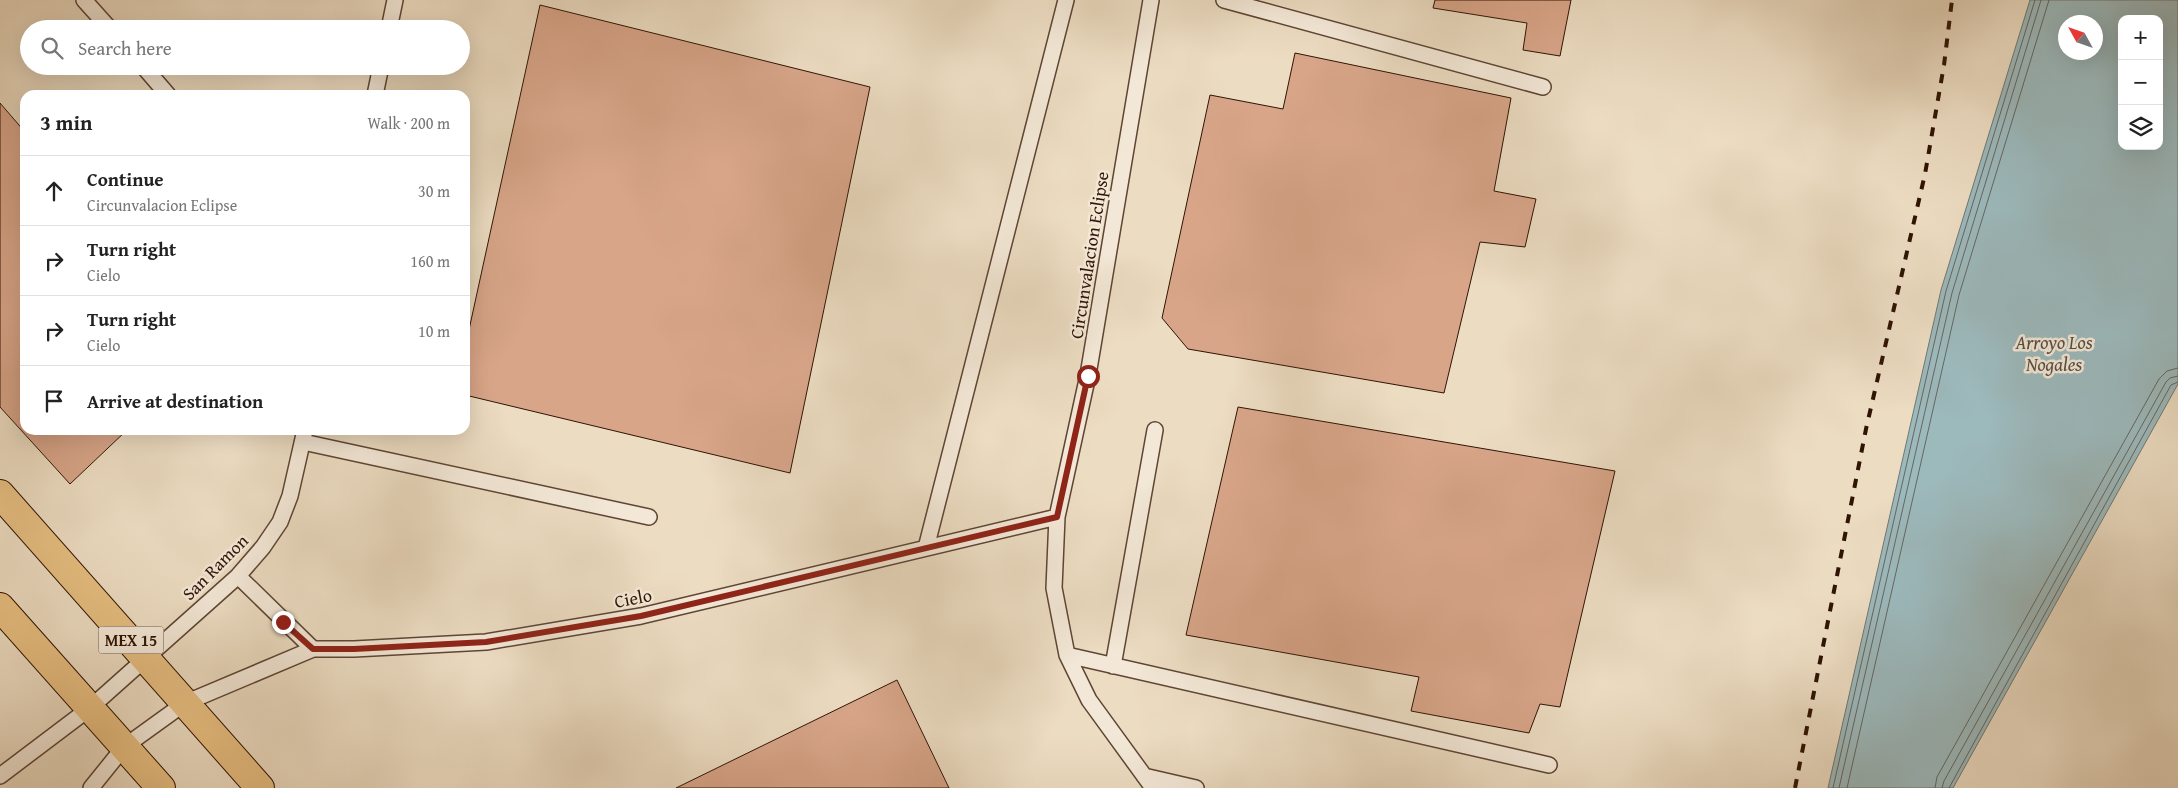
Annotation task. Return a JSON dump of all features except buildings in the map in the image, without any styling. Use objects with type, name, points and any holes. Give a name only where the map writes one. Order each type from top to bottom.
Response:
[{"type":"highway","name":"MEX 15","points":[[0,494],[260,788]]},
{"type":"highway","points":[[0,606],[161,788]]},
{"type":"lane","points":[[84,0],[102,20]]},
{"type":"lane","points":[[391,20],[395,0]]},
{"type":"lane","points":[[926,548],[1066,0]]},
{"type":"lane","name":"Circunvalacion Eclipse","points":[[1149,782],[1089,700],[1067,655],[1054,588],[1057,517],[1088,376],[1151,0]]},
{"type":"lane","points":[[1224,0],[1543,87]]},
{"type":"lane","points":[[151,75],[164,90]]},
{"type":"lane","points":[[376,90],[379,75]]},
{"type":"lane","points":[[1112,666],[1155,430]]},
{"type":"lane","points":[[304,436],[649,517]]},
{"type":"lane","name":"San Ramon","points":[[0,776],[90,708],[238,576],[263,547],[280,522],[290,496],[304,436]]},
{"type":"lane","name":"Cielo","points":[[313,649],[354,649],[486,642],[622,620],[1057,517]]},
{"type":"lane","points":[[91,788],[124,747],[185,704],[313,649],[238,576]]},
{"type":"lane","points":[[1067,655],[1549,765]]},
{"type":"lane","points":[[1149,782],[1196,788]]},
{"type":"water","name":"Arroyo Los Nogales","points":[[2030,0],[2178,0],[2178,384],[1953,788],[1828,788],[1941,290]]},
{"type":"railway","points":[[1795,788],[1866,429],[1925,174],[1944,65],[1952,0]]},
{"type":"route","points":[[283,622],[313,649],[354,649],[486,642],[641,616],[1057,517],[1088,376]]}]
